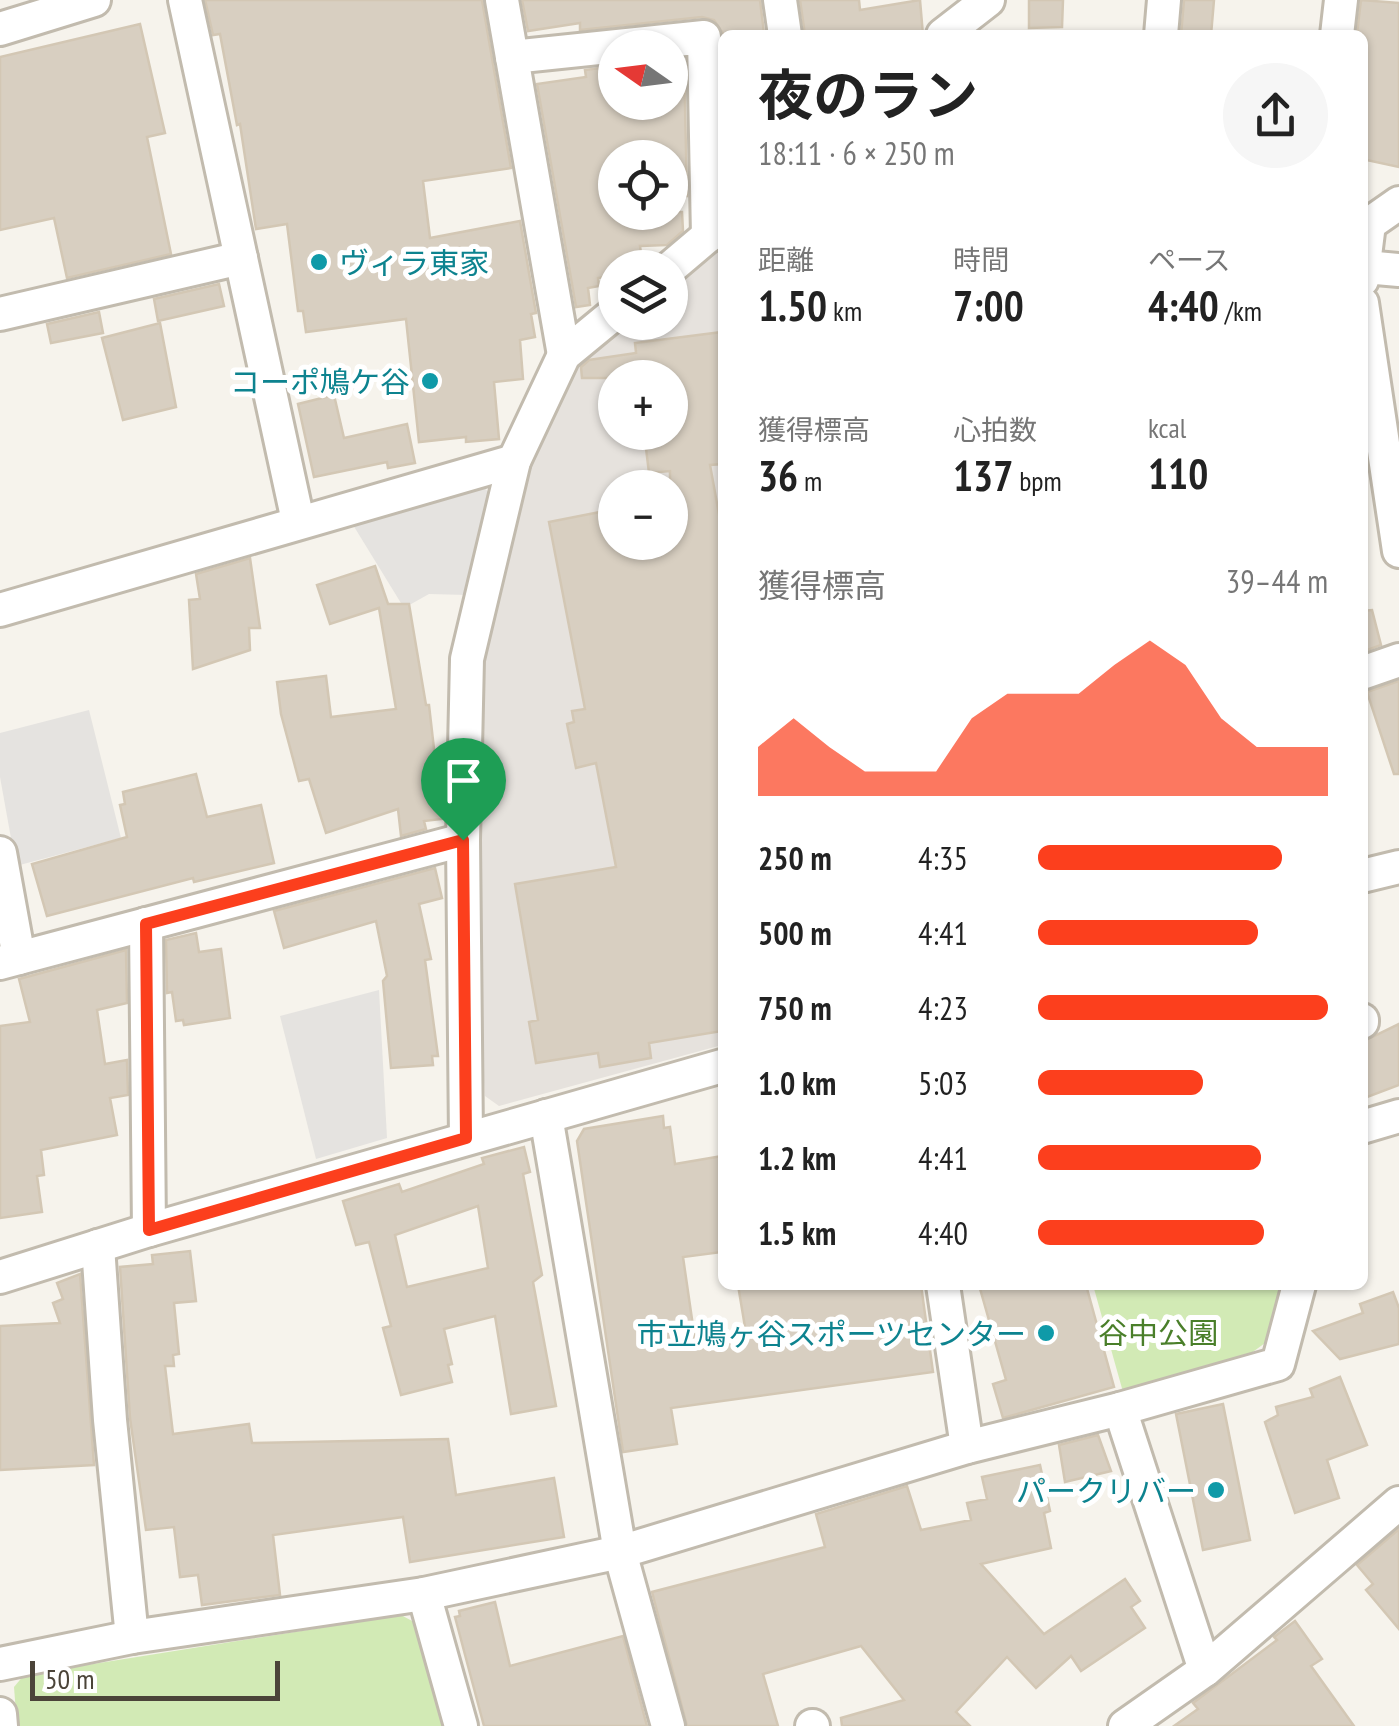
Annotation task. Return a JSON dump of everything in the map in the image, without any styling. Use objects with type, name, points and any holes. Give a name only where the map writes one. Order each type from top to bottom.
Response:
[{"type":"street","points":[[0,28],[94,0]]},
{"type":"street","points":[[184,0],[298,521]]},
{"type":"street","points":[[502,0],[564,355]]},
{"type":"street","points":[[780,0],[784,30]]},
{"type":"street","points":[[949,30],[988,0]]},
{"type":"street","points":[[1161,30],[1164,0]]},
{"type":"street","points":[[1337,30],[1340,0]]},
{"type":"street","points":[[512,57],[704,37],[715,230],[688,253]]},
{"type":"street","points":[[1368,223],[1399,203]]},
{"type":"street","points":[[0,314],[242,258]]},
{"type":"street","points":[[1368,273],[1399,270]]},
{"type":"street","points":[[466,1138],[466,659],[514,460],[564,355],[598,327]]},
{"type":"street","points":[[1368,343],[1399,551]]},
{"type":"street","points":[[0,610],[514,460]]},
{"type":"street","points":[[1368,672],[1399,660]]},
{"type":"street","points":[[0,853],[9,961],[463,840]]},
{"type":"street","points":[[1368,875],[1399,867]]},
{"type":"street","points":[[146,924],[149,1230]]},
{"type":"street","points":[[0,1277],[149,1230],[718,1067]]},
{"type":"street","points":[[546,1116],[620,1552],[668,1726]]},
{"type":"street","points":[[1368,1125],[1399,1116]]},
{"type":"street","points":[[98,1246],[110,1420],[132,1637]]},
{"type":"street","points":[[944,1290],[967,1447]]},
{"type":"street","points":[[0,1664],[132,1637],[424,1594],[620,1552],[967,1447],[1278,1364],[1298,1290]]},
{"type":"street","points":[[1120,1409],[1205,1670]]},
{"type":"street","points":[[1139,1722],[1399,1503]]},
{"type":"street","points":[[424,1594],[460,1726]]},
{"type":"street","points":[[0,1714],[1,1726]]},
{"type":"shaded area","points":[[718,239],[718,1046],[499,1106],[485,1096],[476,960],[485,649],[522,474],[573,366],[601,340],[688,340],[688,265]]},
{"type":"shaded area","points":[[478,481],[492,496],[467,595],[429,594],[404,608],[350,520]]},
{"type":"shaded area","points":[[89,710],[121,838],[16,866],[0,777],[0,733]]},
{"type":"shaded area","points":[[379,990],[387,1138],[316,1159],[280,1016]]},
{"type":"green space","name":"谷中公園","points":[[1094,1290],[1280,1290],[1265,1343],[1250,1354],[1123,1392]]},
{"type":"green space","points":[[401,1615],[414,1622],[444,1726],[17,1726],[14,1687],[24,1675]]},
{"type":"building","points":[[205,0],[482,0],[511,168],[423,181],[430,238],[520,221],[536,313],[531,314],[535,337],[520,340],[523,379],[494,382],[499,439],[466,442],[466,437],[419,442],[406,319],[306,332],[303,311],[298,311],[287,224],[256,229],[240,124],[237,125],[220,34],[213,35]]},
{"type":"building","points":[[522,0],[760,0],[764,30],[721,30],[714,20],[702,17],[580,30],[580,23],[528,31]]},
{"type":"building","points":[[800,0],[859,0],[860,10],[920,0],[923,30],[804,30]]},
{"type":"building","points":[[1029,0],[1063,0],[1062,27],[1029,28]]},
{"type":"building","points":[[1184,0],[1214,0],[1211,30],[1181,30]]},
{"type":"building","points":[[1361,0],[1399,3],[1399,167],[1368,160],[1368,30],[1357,30]]},
{"type":"building","points":[[140,24],[165,133],[147,137],[171,254],[67,278],[54,218],[0,230],[0,57]]},
{"type":"building","points":[[598,68],[598,120],[685,120],[686,140],[598,140],[598,230],[683,231],[667,245],[640,246],[641,250],[598,250],[598,286],[588,288],[590,305],[576,307],[537,84],[586,77],[585,70]]},
{"type":"building","points":[[219,284],[224,306],[158,321],[154,299]]},
{"type":"building","points":[[99,312],[103,333],[51,343],[47,324]]},
{"type":"building","points":[[160,323],[176,407],[123,420],[102,338]]},
{"type":"building","points":[[718,333],[718,464],[710,465],[718,509],[718,1032],[649,1043],[651,1058],[600,1067],[598,1053],[536,1063],[529,1022],[538,1020],[515,884],[616,867],[596,763],[576,768],[567,724],[574,722],[572,711],[585,709],[549,522],[598,512],[598,560],[688,560],[688,470],[649,470],[646,450],[688,450],[688,360],[598,360],[598,378],[582,378],[581,367],[589,360],[636,353],[635,343],[688,340],[688,336]]},
{"type":"building","points":[[334,395],[344,438],[407,424],[415,463],[388,468],[387,462],[314,477],[298,404]]},
{"type":"building","points":[[250,558],[260,628],[249,628],[250,650],[193,669],[189,600],[200,599],[196,574]]},
{"type":"building","points":[[375,566],[388,604],[409,604],[429,705],[442,819],[424,821],[426,829],[401,836],[398,809],[326,833],[309,779],[299,781],[281,714],[277,682],[326,676],[331,717],[396,709],[379,608],[330,624],[317,585]]},
{"type":"building","points":[[1368,610],[1372,610],[1381,645],[1368,650]]},
{"type":"building","points":[[1399,681],[1399,774],[1394,774],[1368,692]]},
{"type":"building","points":[[196,774],[207,817],[261,805],[274,863],[194,882],[193,878],[47,916],[32,864],[127,837],[120,805],[125,804],[123,792]]},
{"type":"building","points":[[435,868],[442,898],[419,904],[431,959],[425,960],[438,1056],[432,1056],[433,1065],[391,1068],[383,981],[387,976],[376,921],[284,948],[274,911]]},
{"type":"building","points":[[196,933],[199,952],[221,949],[230,1018],[184,1025],[183,1020],[176,1021],[172,992],[167,993],[166,940]]},
{"type":"building","points":[[126,950],[127,1003],[97,1010],[105,1064],[127,1060],[128,1095],[110,1098],[117,1135],[41,1150],[44,1175],[37,1176],[42,1212],[0,1218],[0,1026],[30,1022],[19,979]]},
{"type":"building","points":[[1399,1024],[1399,1085],[1368,1097],[1368,1039]]},
{"type":"building","points":[[663,1116],[664,1128],[670,1127],[675,1164],[718,1157],[718,1253],[683,1257],[695,1340],[746,1333],[739,1290],[922,1290],[933,1372],[671,1408],[677,1444],[623,1452],[577,1141],[584,1129]]},
{"type":"building","points":[[524,1147],[530,1172],[523,1174],[542,1275],[533,1282],[556,1406],[511,1414],[495,1316],[444,1329],[452,1382],[401,1395],[383,1328],[391,1326],[369,1242],[356,1245],[343,1201],[399,1184],[402,1192],[484,1164],[482,1158]],"holes":[[[478,1206],[488,1268],[407,1287],[395,1235]]]},
{"type":"building","points":[[190,1251],[196,1301],[174,1303],[179,1354],[173,1355],[174,1366],[165,1366],[173,1434],[249,1424],[252,1443],[448,1439],[456,1495],[554,1478],[564,1537],[410,1562],[403,1517],[273,1535],[280,1595],[202,1605],[198,1575],[180,1577],[174,1527],[146,1530],[130,1418],[120,1267],[153,1264],[152,1255]]},
{"type":"building","points":[[80,1274],[94,1465],[0,1470],[0,1326],[60,1323],[53,1303],[63,1299],[57,1283]]},
{"type":"building","name":"市立鳩ヶ谷スポーツセンター","points":[[980,1290],[1087,1290],[1114,1387],[1003,1418],[993,1384],[1006,1380]]},
{"type":"building","points":[[1393,1292],[1399,1308],[1399,1344],[1340,1359],[1313,1331],[1363,1313],[1360,1304]]},
{"type":"building","points":[[1340,1377],[1367,1445],[1327,1460],[1339,1498],[1295,1513],[1265,1422],[1278,1415],[1276,1407],[1313,1397],[1310,1389]]},
{"type":"building","name":"パークリバー","points":[[1223,1404],[1250,1540],[1203,1550],[1176,1414]]},
{"type":"building","points":[[1098,1435],[1111,1471],[1065,1482],[1059,1445]]},
{"type":"building","points":[[1040,1465],[1050,1511],[1044,1513],[1051,1548],[981,1564],[1044,1634],[1125,1579],[1140,1601],[1131,1607],[1145,1628],[1081,1671],[1071,1656],[1036,1688],[1007,1657],[956,1712],[970,1726],[842,1726],[841,1718],[904,1700],[861,1646],[763,1674],[778,1726],[687,1726],[652,1592],[825,1547],[816,1514],[907,1486],[921,1530],[971,1520],[967,1503],[987,1499],[982,1477]]},
{"type":"building","points":[[1399,1529],[1399,1629],[1366,1590],[1373,1584],[1357,1565]]},
{"type":"building","points":[[495,1602],[510,1666],[623,1636],[647,1726],[484,1726],[455,1617],[460,1616],[459,1611]]},
{"type":"building","points":[[1295,1621],[1322,1659],[1311,1666],[1354,1726],[1174,1726],[1198,1709],[1193,1703],[1277,1640],[1274,1637]]},
{"type":"place","name":"ヴィラ東家","points":[[319,262]]},
{"type":"place","name":"コーポ鳩ケ谷","points":[[430,381]]},
{"type":"place","name":"市立鳩ヶ谷スポーツセンター","points":[[1046,1333]]},
{"type":"place","name":"パークリバー","points":[[1216,1490]]},
{"type":"route","points":[[463,840],[466,1138],[149,1230],[146,924],[463,840]]}]
